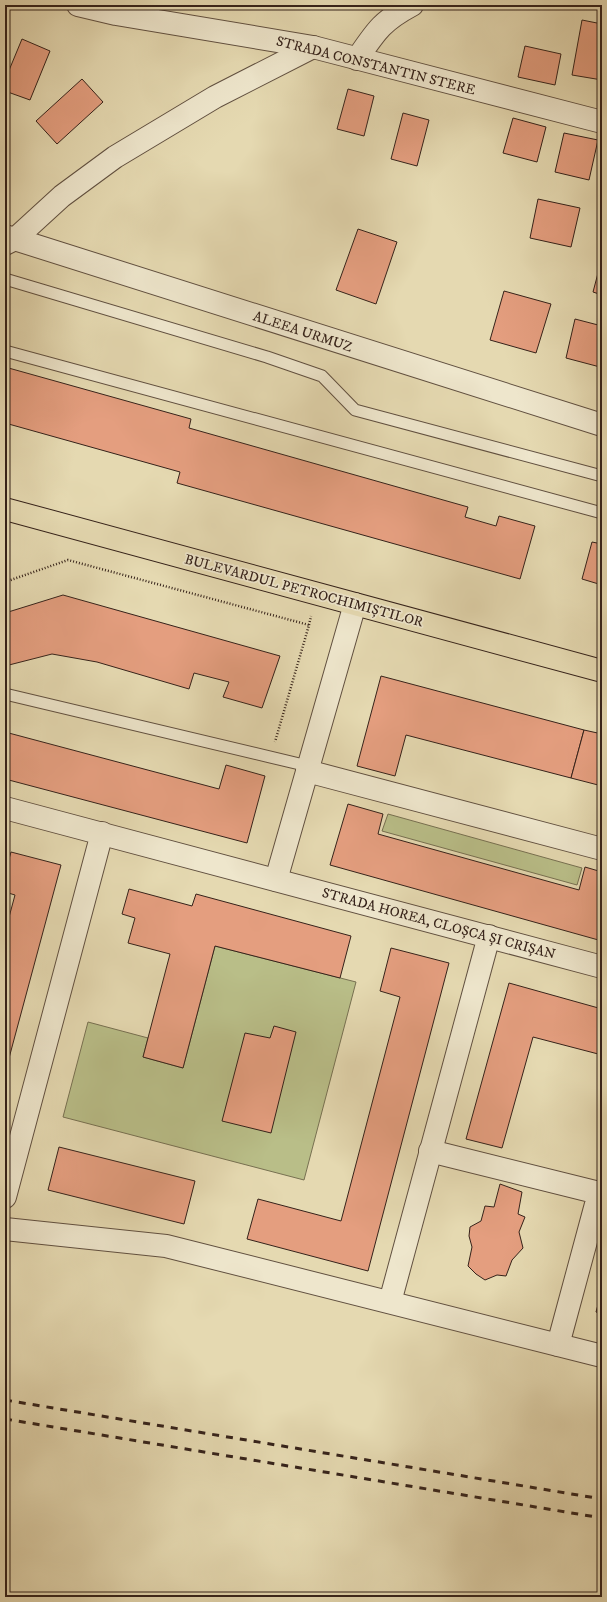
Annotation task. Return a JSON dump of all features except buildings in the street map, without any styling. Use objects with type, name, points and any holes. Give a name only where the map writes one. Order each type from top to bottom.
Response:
[{"type":"main road","name":"BULEVARDUL PETROCHIMIȘTILOR","points":[[5,509],[602,671]]},
{"type":"street","name":"STRADA CONSTANTIN STERE","points":[[78,5],[116,14],[314,47],[602,122]]},
{"type":"street","points":[[357,59],[380,26],[394,15],[412,5]]},
{"type":"street","points":[[8,240],[62,196],[114,157],[215,97],[314,47]]},
{"type":"street","name":"ALEEA URMUZ","points":[[8,240],[602,425]]},
{"type":"street","points":[[276,880],[355,604]]},
{"type":"street","points":[[308,768],[602,849]]},
{"type":"street","name":"STRADA HOREA, CLOȘCA ȘI CRIȘAN","points":[[5,808],[602,967]]},
{"type":"street","points":[[5,1197],[102,833]]},
{"type":"street","points":[[390,1302],[489,936]]},
{"type":"street","points":[[430,1151],[599,1193],[598,1217],[558,1345]]},
{"type":"street","points":[[5,1229],[166,1246],[602,1356]]},
{"type":"lane","points":[[5,279],[267,357],[322,376],[354,410],[602,476]]},
{"type":"lane","points":[[5,351],[602,513]]},
{"type":"lane","points":[[5,694],[271,757],[308,768]]},
{"type":"path","points":[[5,582],[68,560],[309,625],[271,757]]},
{"type":"green space","points":[[388,814],[582,868],[577,885],[382,831]]},
{"type":"green space","points":[[215,946],[356,982],[304,1180],[63,1117],[88,1022],[148,1038],[143,1057],[183,1068]]},
{"type":"railway","points":[[5,1400],[602,1499]]},
{"type":"railway","points":[[5,1419],[602,1518]]}]
